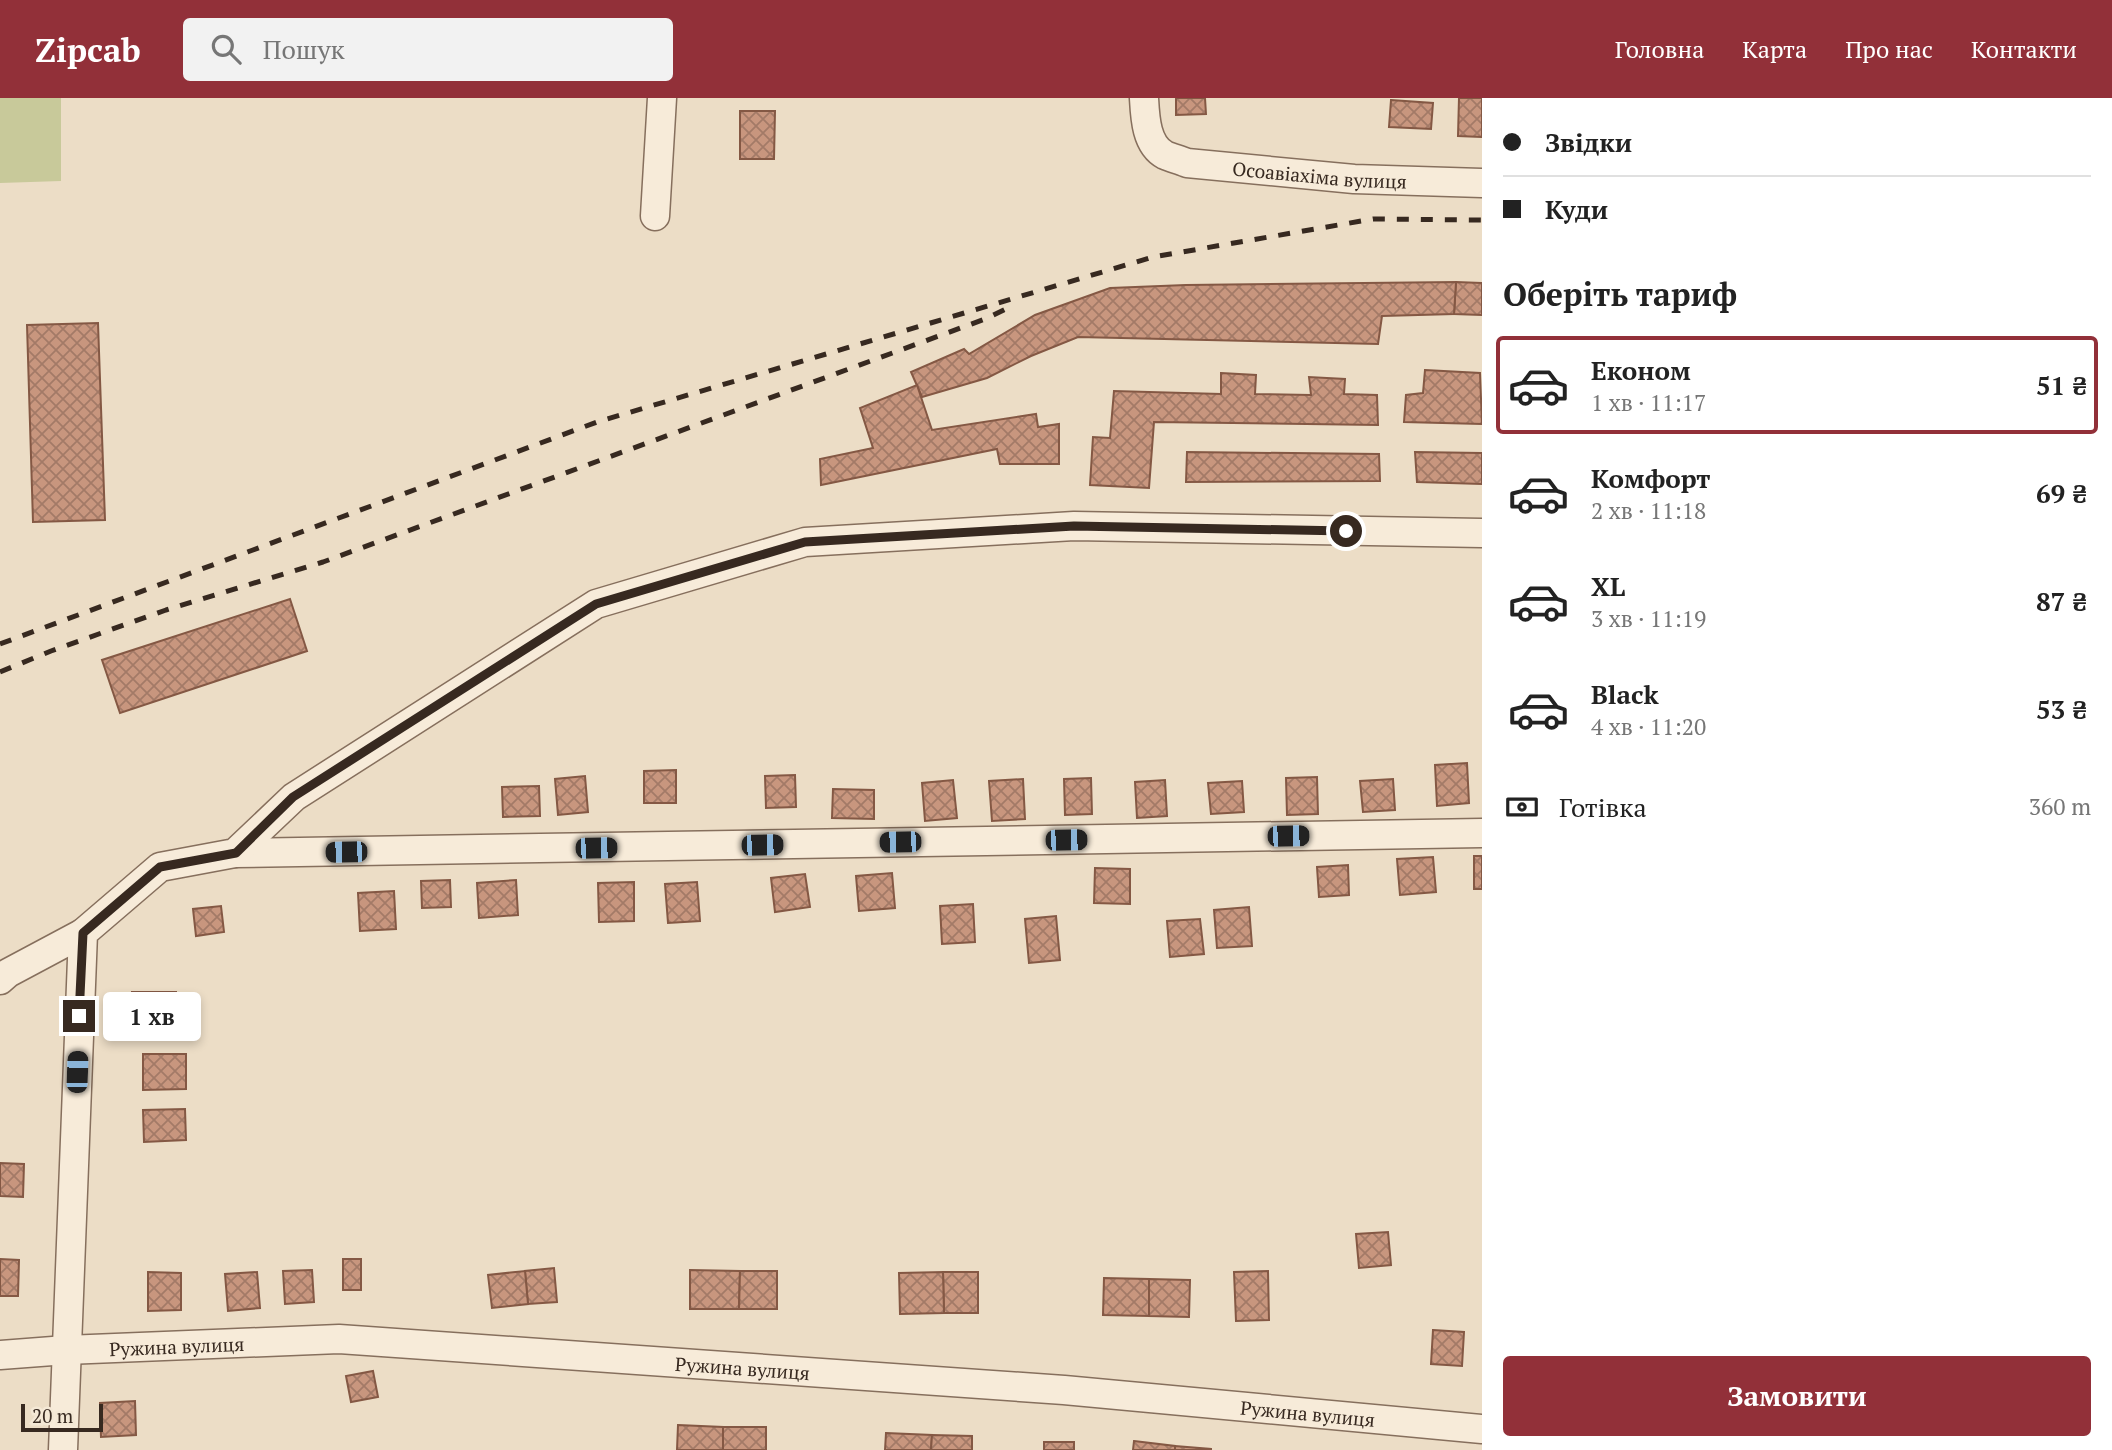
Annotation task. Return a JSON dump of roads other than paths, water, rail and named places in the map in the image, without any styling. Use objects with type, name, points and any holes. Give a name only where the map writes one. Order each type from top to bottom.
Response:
[{"type":"street","points":[[655,216],[663,98]]},
{"type":"street","name":"Осоавіахіма вулиця","points":[[1144,98],[1148,133],[1162,153],[1187,163],[1354,178],[1482,183]]},
{"type":"street","points":[[236,853],[293,797],[596,604],[805,542],[1074,526],[1482,533]]},
{"type":"street","points":[[0,979],[8,972],[83,933],[160,867],[236,853],[1482,833]]},
{"type":"street","points":[[63,1450],[83,933]]},
{"type":"street","name":"Ружина вулиця","points":[[0,1355],[339,1339],[1064,1390],[1482,1429]]},
{"type":"railway","points":[[0,644],[597,422],[1153,257],[1373,219],[1482,220]]},
{"type":"railway","points":[[0,672],[166,610],[323,562],[985,319],[1010,307]]}]
